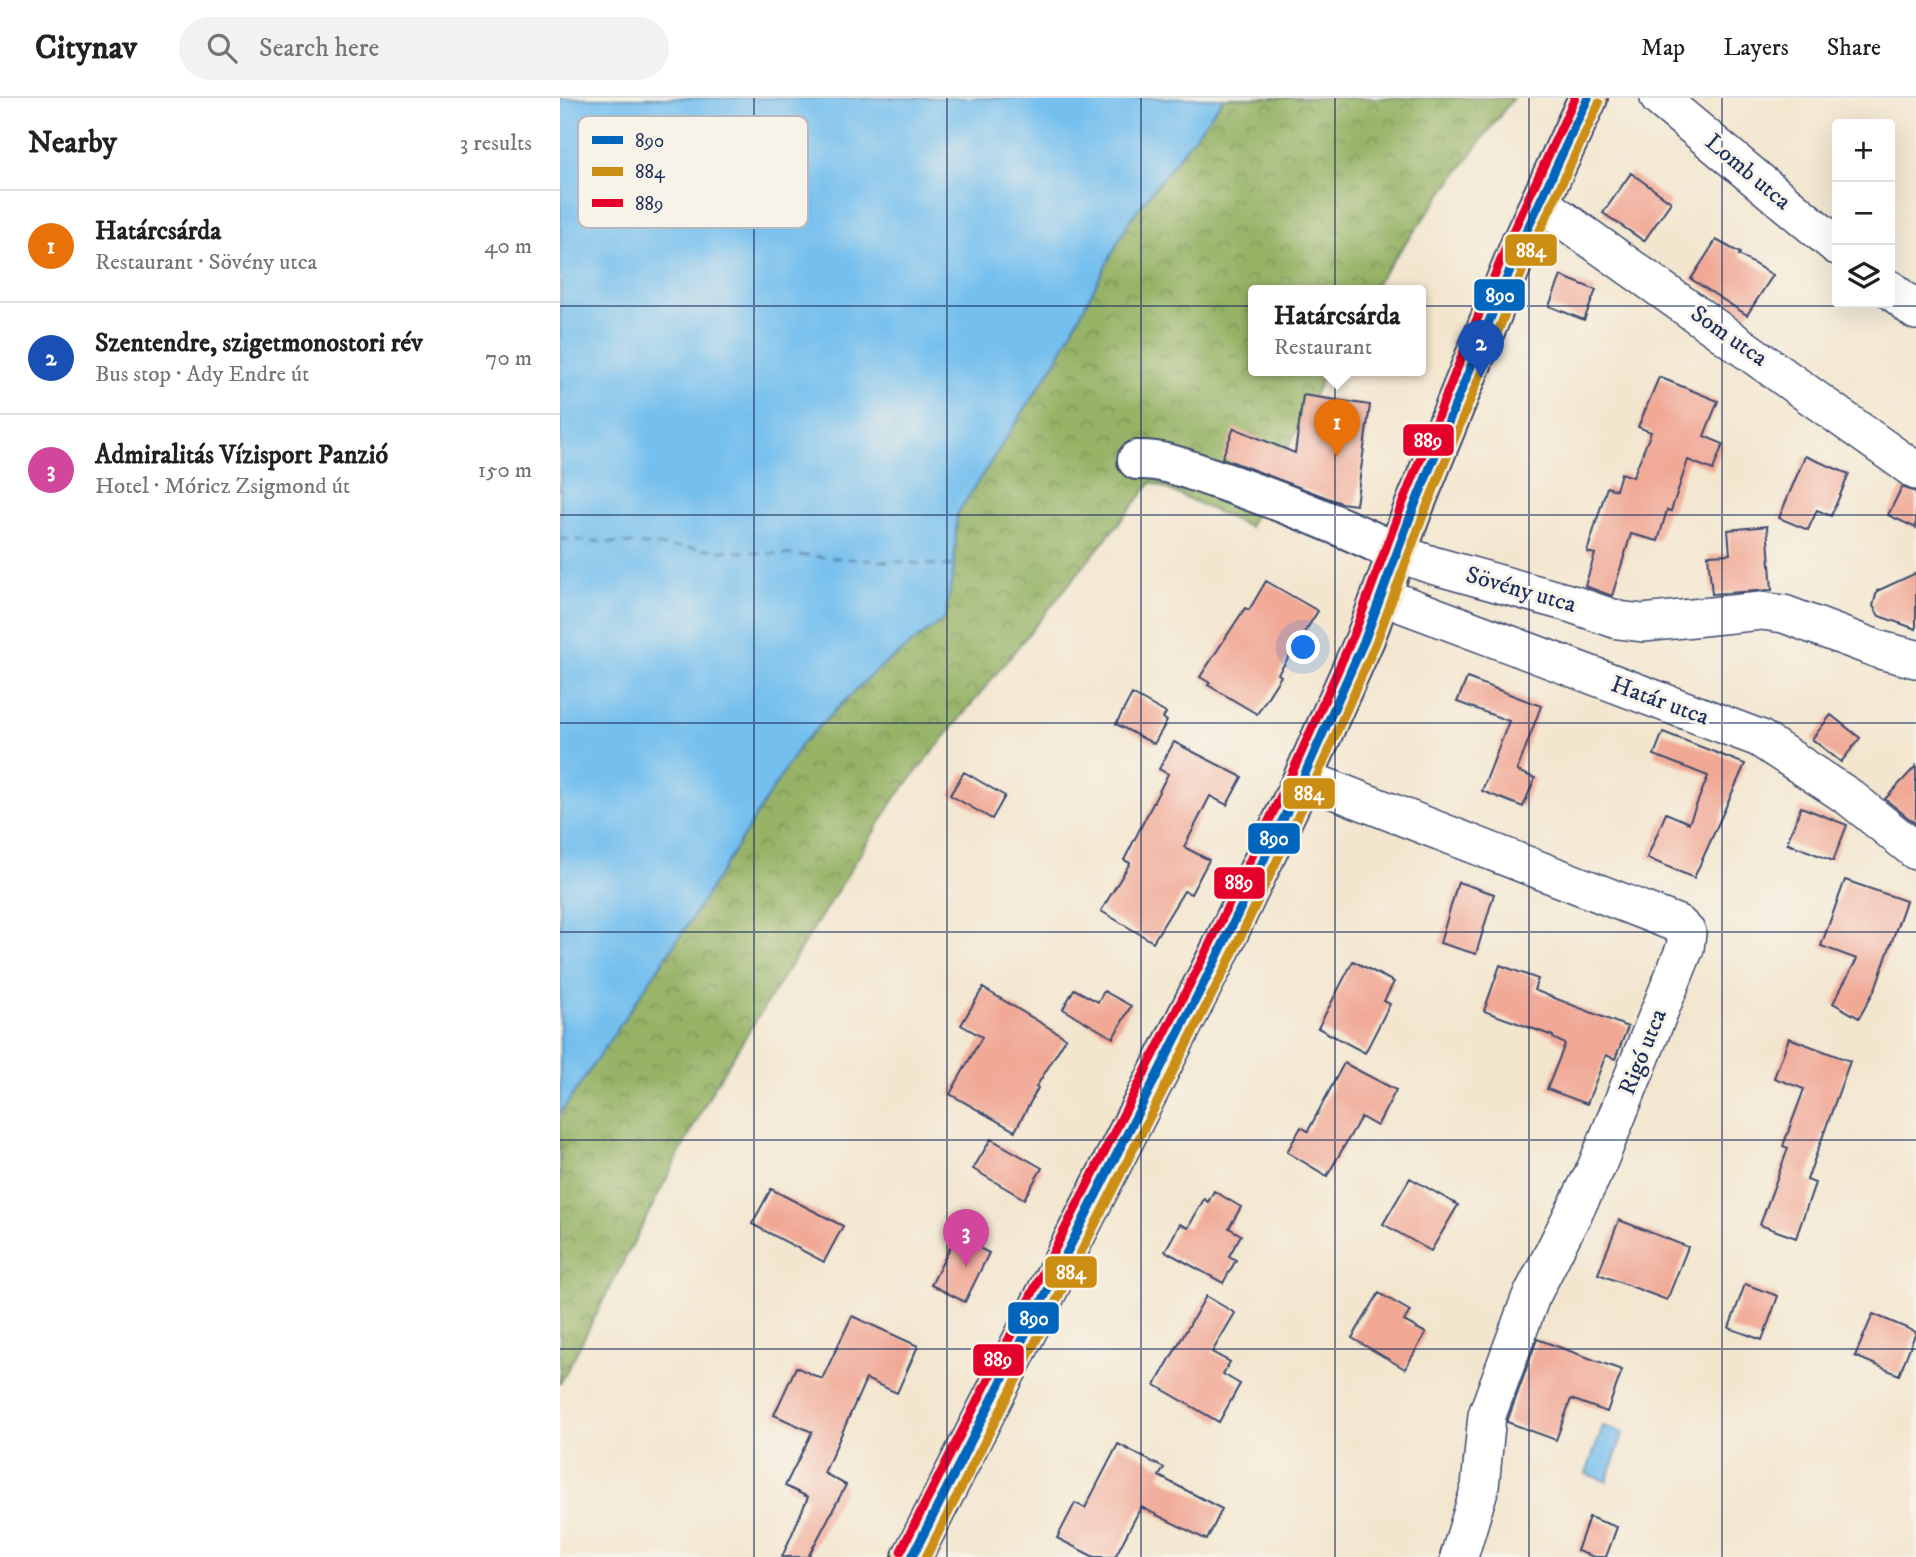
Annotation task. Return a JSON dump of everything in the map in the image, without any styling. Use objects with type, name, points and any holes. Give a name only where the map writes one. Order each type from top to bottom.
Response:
[{"type":"main road","points":[[912,1557],[1215,961],[1303,778],[1365,639],[1520,245],[1588,98]]},
{"type":"street","name":"Lomb utca","points":[[1659,98],[1836,245]]},
{"type":"street","name":"Som utca","points":[[1540,203],[1916,471]]},
{"type":"street","points":[[1895,293],[1916,311]]},
{"type":"street","name":"Sövény utca","points":[[1136,460],[1162,460],[1326,519],[1397,553],[1618,620],[1643,623],[1761,611],[1784,614],[1880,650],[1916,659]]},
{"type":"street","name":"Határ utca","points":[[1381,596],[1759,738],[1849,797],[1916,850]]},
{"type":"street","name":"Rigó utca","points":[[1303,778],[1678,924],[1686,933],[1685,948],[1596,1168],[1530,1299],[1487,1415],[1470,1554]]},
{"type":"green space","points":[[1224,98],[1513,98],[1374,285],[1248,285],[1248,376],[1324,376],[1249,527],[1152,482],[896,797],[714,1087],[560,1384],[560,1114],[690,921],[801,744],[874,672],[945,618],[954,566],[957,514],[1056,361],[1129,221]]},
{"type":"water","points":[[560,98],[1224,98],[1129,221],[1056,361],[957,514],[954,566],[945,618],[874,672],[801,744],[690,921],[560,1114]]},
{"type":"water","points":[[1603,1426],[1623,1433],[1607,1481],[1586,1474]]},
{"type":"building","points":[[1631,173],[1671,202],[1644,241],[1603,213]]},
{"type":"building","points":[[1716,240],[1773,275],[1747,315],[1691,279]]},
{"type":"building","points":[[1561,276],[1596,290],[1584,320],[1549,306]]},
{"type":"building","points":[[1659,377],[1718,401],[1704,436],[1723,444],[1713,470],[1688,460],[1671,511],[1667,510],[1658,541],[1631,534],[1612,596],[1585,586],[1595,554],[1587,552],[1607,487],[1616,490],[1621,473],[1633,477],[1651,432],[1638,427]]},
{"type":"building","points":[[1303,395],[1370,405],[1356,505],[1341,503],[1222,458],[1234,428],[1295,453]]},
{"type":"building","points":[[1805,456],[1849,474],[1831,516],[1817,510],[1808,530],[1779,518]]},
{"type":"building","points":[[1902,487],[1916,492],[1916,528],[1888,515]]},
{"type":"building","points":[[1767,526],[1772,590],[1712,594],[1708,555],[1730,554],[1728,530]]},
{"type":"building","points":[[1916,573],[1916,629],[1879,616],[1873,606],[1877,591]]},
{"type":"building","points":[[1266,581],[1318,611],[1278,674],[1281,676],[1257,714],[1208,685],[1210,683],[1200,677],[1245,608],[1249,610]]},
{"type":"building","points":[[1467,678],[1541,706],[1517,771],[1535,778],[1523,807],[1482,791],[1509,721],[1457,702]]},
{"type":"building","points":[[1132,694],[1166,713],[1163,718],[1167,721],[1154,744],[1116,724]]},
{"type":"building","points":[[1831,715],[1860,738],[1841,762],[1812,739]]},
{"type":"building","points":[[1663,732],[1745,764],[1694,878],[1647,858],[1666,813],[1689,823],[1708,776],[1654,755]]},
{"type":"building","points":[[1174,742],[1242,777],[1227,805],[1210,796],[1184,847],[1209,860],[1191,894],[1184,891],[1153,942],[1101,911],[1130,863],[1124,860],[1168,774],[1159,769]]},
{"type":"building","points":[[1916,766],[1916,824],[1885,799]]},
{"type":"building","points":[[964,772],[1005,796],[992,819],[950,795]]},
{"type":"building","points":[[1801,807],[1847,825],[1833,861],[1787,843]]},
{"type":"building","points":[[1845,880],[1906,901],[1875,989],[1859,1018],[1833,1003],[1857,959],[1821,946]]},
{"type":"building","points":[[1458,882],[1494,894],[1476,954],[1440,943]]},
{"type":"building","points":[[1353,961],[1394,982],[1384,1001],[1390,1004],[1365,1053],[1318,1028]]},
{"type":"building","points":[[1500,965],[1538,979],[1534,990],[1628,1027],[1615,1059],[1606,1055],[1587,1104],[1547,1089],[1565,1044],[1553,1036],[1484,1011]]},
{"type":"building","points":[[983,988],[1066,1038],[1036,1087],[1038,1088],[1015,1131],[950,1094],[982,1037],[961,1025]]},
{"type":"building","points":[[1074,989],[1098,1002],[1104,991],[1131,1006],[1113,1038],[1063,1009]]},
{"type":"building","points":[[1789,1038],[1850,1061],[1807,1180],[1815,1183],[1796,1238],[1760,1225],[1788,1148],[1783,1146],[1804,1089],[1774,1078]]},
{"type":"building","points":[[1344,1063],[1396,1090],[1377,1126],[1361,1117],[1327,1176],[1287,1152],[1301,1127],[1308,1131]]},
{"type":"building","points":[[991,1139],[1042,1168],[1024,1199],[973,1169]]},
{"type":"building","points":[[1410,1178],[1458,1205],[1431,1251],[1383,1224]]},
{"type":"building","points":[[771,1189],[843,1226],[824,1262],[752,1224]]},
{"type":"building","points":[[1214,1191],[1241,1207],[1229,1228],[1241,1235],[1229,1256],[1236,1260],[1223,1283],[1165,1251],[1180,1224],[1188,1228],[1204,1199],[1208,1202]]},
{"type":"building","points":[[1619,1220],[1688,1247],[1667,1300],[1598,1274]]},
{"type":"building","points":[[956,1236],[989,1253],[965,1302],[931,1285]]},
{"type":"building","points":[[1745,1284],[1778,1296],[1762,1340],[1729,1328]]},
{"type":"building","points":[[1379,1293],[1410,1311],[1404,1321],[1426,1333],[1405,1369],[1352,1338]]},
{"type":"building","points":[[1206,1296],[1235,1313],[1212,1352],[1230,1362],[1223,1374],[1240,1384],[1219,1422],[1155,1385]]},
{"type":"building","points":[[1873,1314],[1916,1332],[1899,1375],[1855,1356]]},
{"type":"building","points":[[852,1316],[918,1346],[897,1393],[866,1379],[824,1473],[846,1485],[808,1557],[782,1557],[808,1497],[785,1486],[812,1432],[774,1415],[796,1367],[822,1379]]},
{"type":"building","points":[[1537,1339],[1622,1370],[1607,1412],[1571,1399],[1556,1440],[1507,1422]]},
{"type":"building","points":[[1118,1444],[1164,1468],[1159,1476],[1222,1509],[1207,1540],[1141,1507],[1115,1557],[1094,1557],[1057,1538],[1075,1503],[1085,1508]]},
{"type":"building","points":[[1589,1517],[1617,1527],[1606,1557],[1594,1557],[1577,1551]]},
{"type":"ferry route","points":[[560,539],[954,566]]},
{"type":"transit line","name":"889","points":[[901,1551],[1204,956],[1292,773],[1354,634],[1401,507],[1509,240],[1575,98]]},
{"type":"transit line","name":"890","points":[[912,1557],[1215,961],[1303,778],[1365,639],[1412,512],[1520,245],[1588,98]]},
{"type":"transit line","name":"884","points":[[926,1557],[1226,967],[1314,783],[1376,643],[1423,516],[1531,250],[1599,103]]},
{"type":"place","name":"Szentendre, szigetmonostori rév","points":[[1481,378]]},
{"type":"place","name":"Határcsárda","points":[[1337,457]]},
{"type":"place","name":"Admiralitás Vízisport Panzió","points":[[966,1267]]}]
